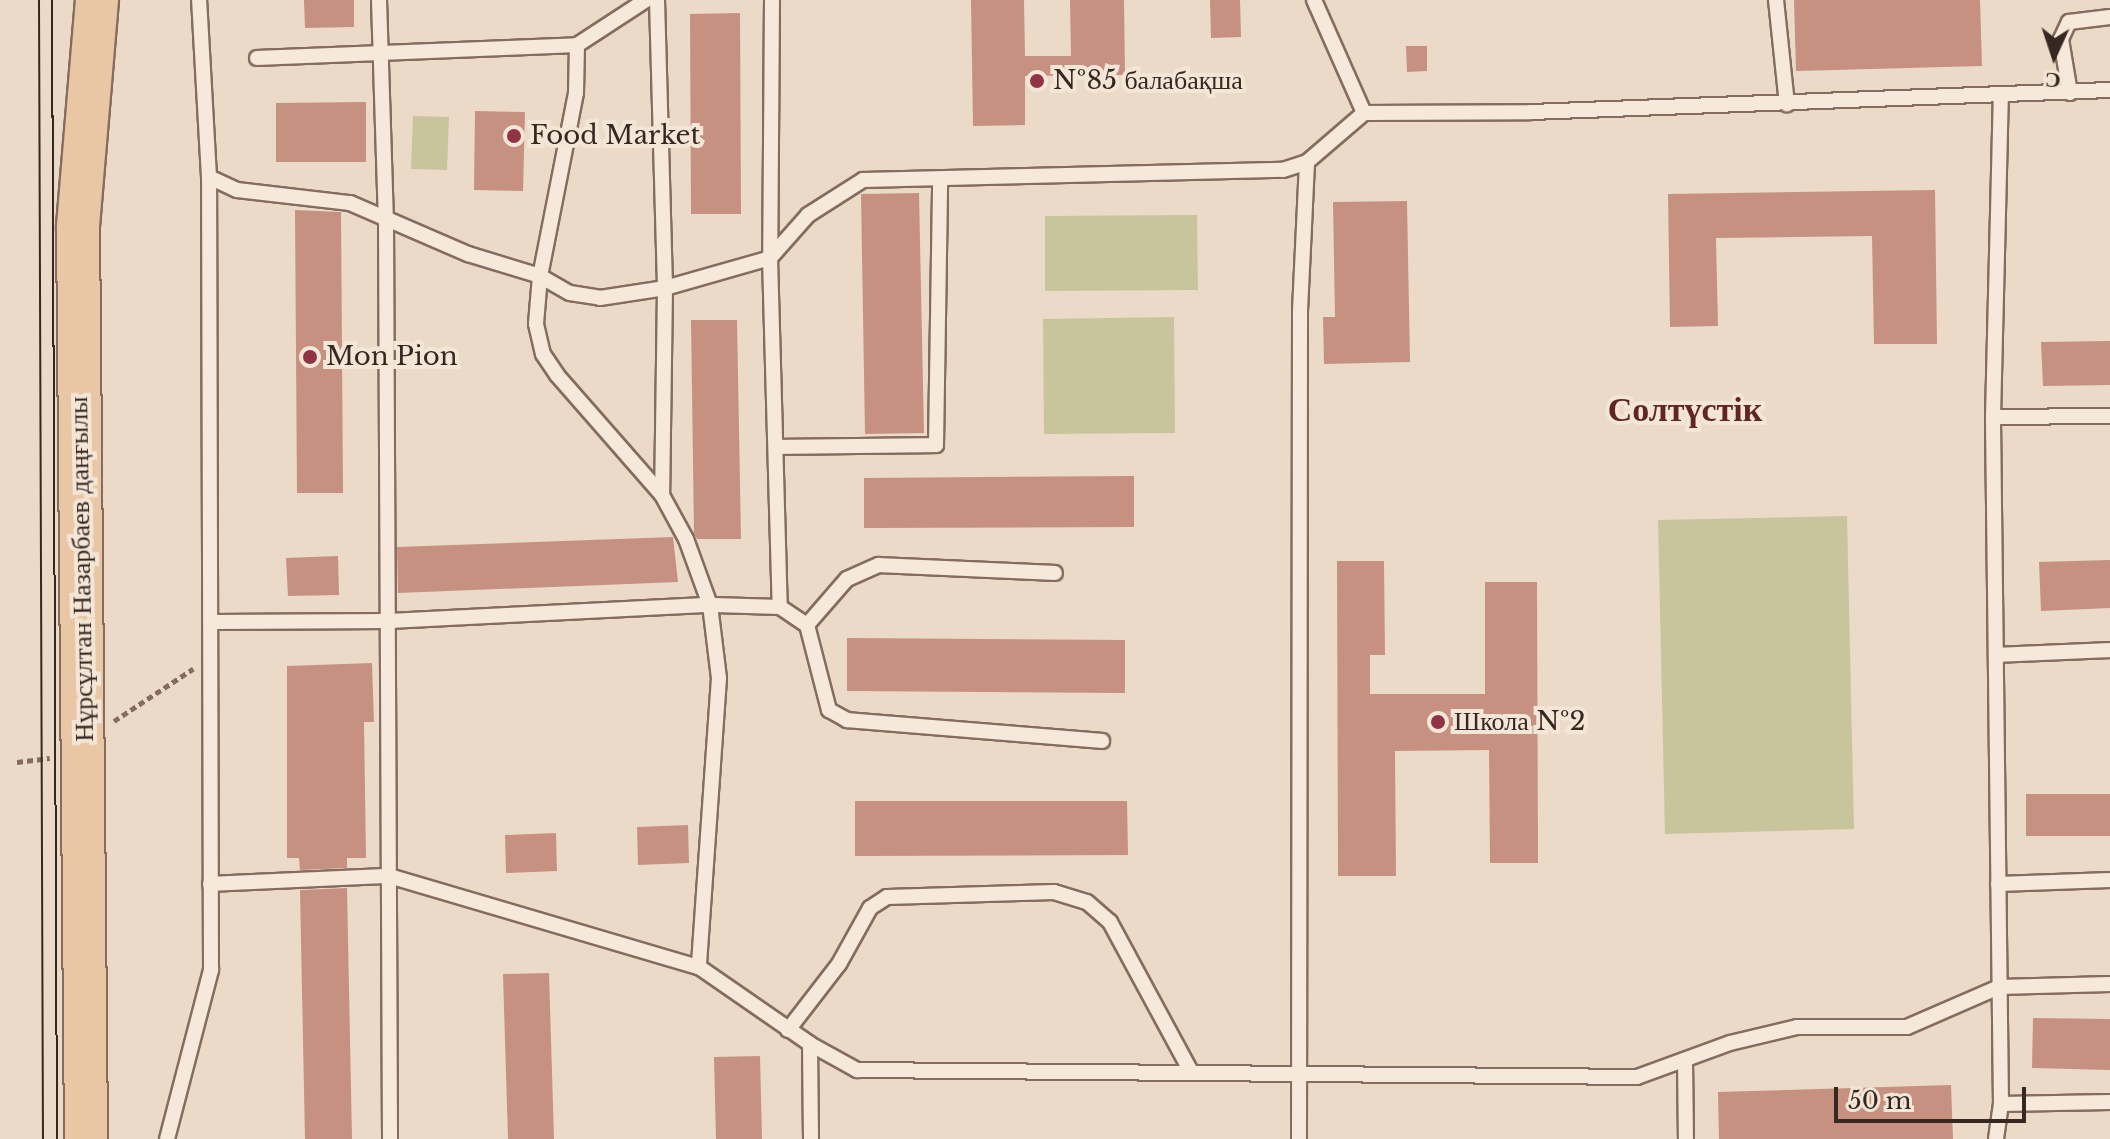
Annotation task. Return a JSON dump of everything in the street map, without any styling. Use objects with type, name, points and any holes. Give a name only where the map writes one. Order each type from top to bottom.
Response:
[{"type":"main road","name":"Нұрсұлтан Назарбаев даңғылы","points":[[86,1139],[78,226],[97,0]]},
{"type":"lane","points":[[167,1139],[211,970],[209,177],[199,0]]},
{"type":"lane","points":[[379,0],[386,219],[390,1139]]},
{"type":"lane","points":[[657,0],[665,288],[662,495]]},
{"type":"lane","points":[[772,0],[770,258],[779,447],[780,607]]},
{"type":"lane","points":[[1314,0],[1364,113]]},
{"type":"lane","points":[[1776,0],[1787,104]]},
{"type":"lane","points":[[257,58],[577,45],[641,2]]},
{"type":"lane","points":[[2070,93],[2061,39],[2069,22],[2110,17]]},
{"type":"lane","points":[[577,45],[576,93],[540,276],[536,324],[543,354],[662,495],[686,539],[710,605],[719,678],[699,967]]},
{"type":"lane","points":[[209,177],[237,190],[350,203],[468,254],[540,276],[570,293],[600,298],[665,288],[770,258],[808,215],[843,189],[863,180],[1283,170],[1307,162],[1364,113],[1787,104],[2110,90]]},
{"type":"lane","points":[[1996,1139],[2001,1104],[1993,417],[2001,96]]},
{"type":"lane","points":[[1299,1139],[1300,311],[1307,162]]},
{"type":"lane","points":[[779,447],[936,445],[940,180]]},
{"type":"lane","points":[[1993,417],[2110,416]]},
{"type":"lane","points":[[807,625],[847,579],[879,565],[1055,573]]},
{"type":"lane","points":[[212,622],[389,621],[710,605],[780,607],[807,625],[829,710],[847,720],[1102,741]]},
{"type":"lane","points":[[1996,655],[2110,650]]},
{"type":"lane","points":[[210,884],[389,876],[699,967],[788,1030],[857,1070],[1299,1070],[1637,1077],[1797,1027],[1907,1027],[1999,987],[2110,984]]},
{"type":"lane","points":[[1998,884],[2110,880]]},
{"type":"lane","points":[[788,1030],[839,964],[870,908],[887,897],[1054,892],[1087,902],[1110,922],[1190,1070]]},
{"type":"lane","points":[[810,1044],[811,1139]]},
{"type":"lane","points":[[1685,1060],[1686,1139]]},
{"type":"lane","points":[[2001,1104],[2110,1102]]},
{"type":"path","points":[[103,728],[211,657]]},
{"type":"path","points":[[17,762],[63,756]]},
{"type":"shaded area","points":[[413,116],[449,117],[447,170],[411,169]]},
{"type":"shaded area","points":[[1197,215],[1198,290],[1045,291],[1045,216]]},
{"type":"shaded area","points":[[1174,317],[1175,433],[1044,434],[1043,319]]},
{"type":"shaded area","points":[[1847,516],[1854,829],[1665,834],[1658,520]]},
{"type":"building","points":[[304,0],[354,0],[354,27],[305,28]]},
{"type":"building","points":[[971,0],[1024,0],[1025,56],[1071,56],[1070,0],[1124,0],[1125,75],[1025,76],[1025,125],[973,126]]},
{"type":"building","points":[[1210,0],[1240,0],[1241,37],[1211,38]]},
{"type":"building","points":[[1794,0],[1980,0],[1982,66],[1796,71]]},
{"type":"building","points":[[740,13],[741,214],[691,214],[690,14]]},
{"type":"building","points":[[1406,46],[1427,46],[1427,71],[1407,72]]},
{"type":"building","points":[[366,102],[366,162],[276,162],[276,103]]},
{"type":"building","points":[[475,111],[525,112],[523,191],[474,190]]},
{"type":"building","points":[[1935,190],[1937,344],[1874,344],[1872,236],[1716,238],[1718,326],[1670,327],[1668,194]]},
{"type":"building","points":[[919,193],[924,433],[865,434],[861,194]]},
{"type":"building","points":[[1407,201],[1410,362],[1324,364],[1323,317],[1335,317],[1333,202]]},
{"type":"building","points":[[295,210],[341,212],[343,493],[297,493]]},
{"type":"building","points":[[691,320],[737,320],[741,539],[697,539],[694,533]]},
{"type":"building","points":[[2110,341],[2110,385],[2043,386],[2041,342]]},
{"type":"building","points":[[1134,476],[1134,527],[864,528],[864,478]]},
{"type":"building","points":[[673,537],[678,582],[398,593],[397,547]]},
{"type":"building","points":[[338,556],[339,595],[288,596],[286,558]]},
{"type":"building","points":[[2110,560],[2110,608],[2041,611],[2039,562]]},
{"type":"building","name":"Школа №2","points":[[1337,561],[1384,561],[1385,655],[1370,655],[1370,694],[1485,694],[1485,582],[1537,582],[1538,863],[1490,863],[1489,750],[1395,751],[1396,876],[1338,876]]},
{"type":"building","points":[[847,638],[1125,640],[1125,693],[847,691]]},
{"type":"building","points":[[372,663],[374,722],[364,722],[366,858],[347,858],[347,868],[300,870],[299,858],[287,858],[287,666]]},
{"type":"building","points":[[2026,794],[2110,794],[2110,836],[2026,836]]},
{"type":"building","points":[[855,801],[1127,801],[1128,855],[855,856]]},
{"type":"building","points":[[688,825],[689,863],[638,865],[637,827]]},
{"type":"building","points":[[556,833],[557,871],[506,873],[505,835]]},
{"type":"building","points":[[347,888],[352,1139],[305,1139],[300,890]]},
{"type":"building","points":[[549,973],[554,1139],[508,1139],[503,974]]},
{"type":"building","points":[[2033,1018],[2110,1019],[2110,1070],[2032,1068]]},
{"type":"building","points":[[760,1056],[762,1139],[716,1139],[714,1057]]},
{"type":"building","points":[[1951,1085],[1953,1139],[1719,1139],[1718,1092]]},
{"type":"tram line","points":[[39,0],[43,1139]]},
{"type":"tram line","points":[[52,0],[57,1139]]},
{"type":"place","name":"№85 балабақша","points":[[1037,81]]},
{"type":"place","name":"Food Market","points":[[514,136]]},
{"type":"place","name":"Mon Pion","points":[[310,357]]},
{"type":"place","name":"Школа №2","points":[[1438,722]]},
{"type":"district","name":"Солтүстік","points":[[1685,410]]}]
